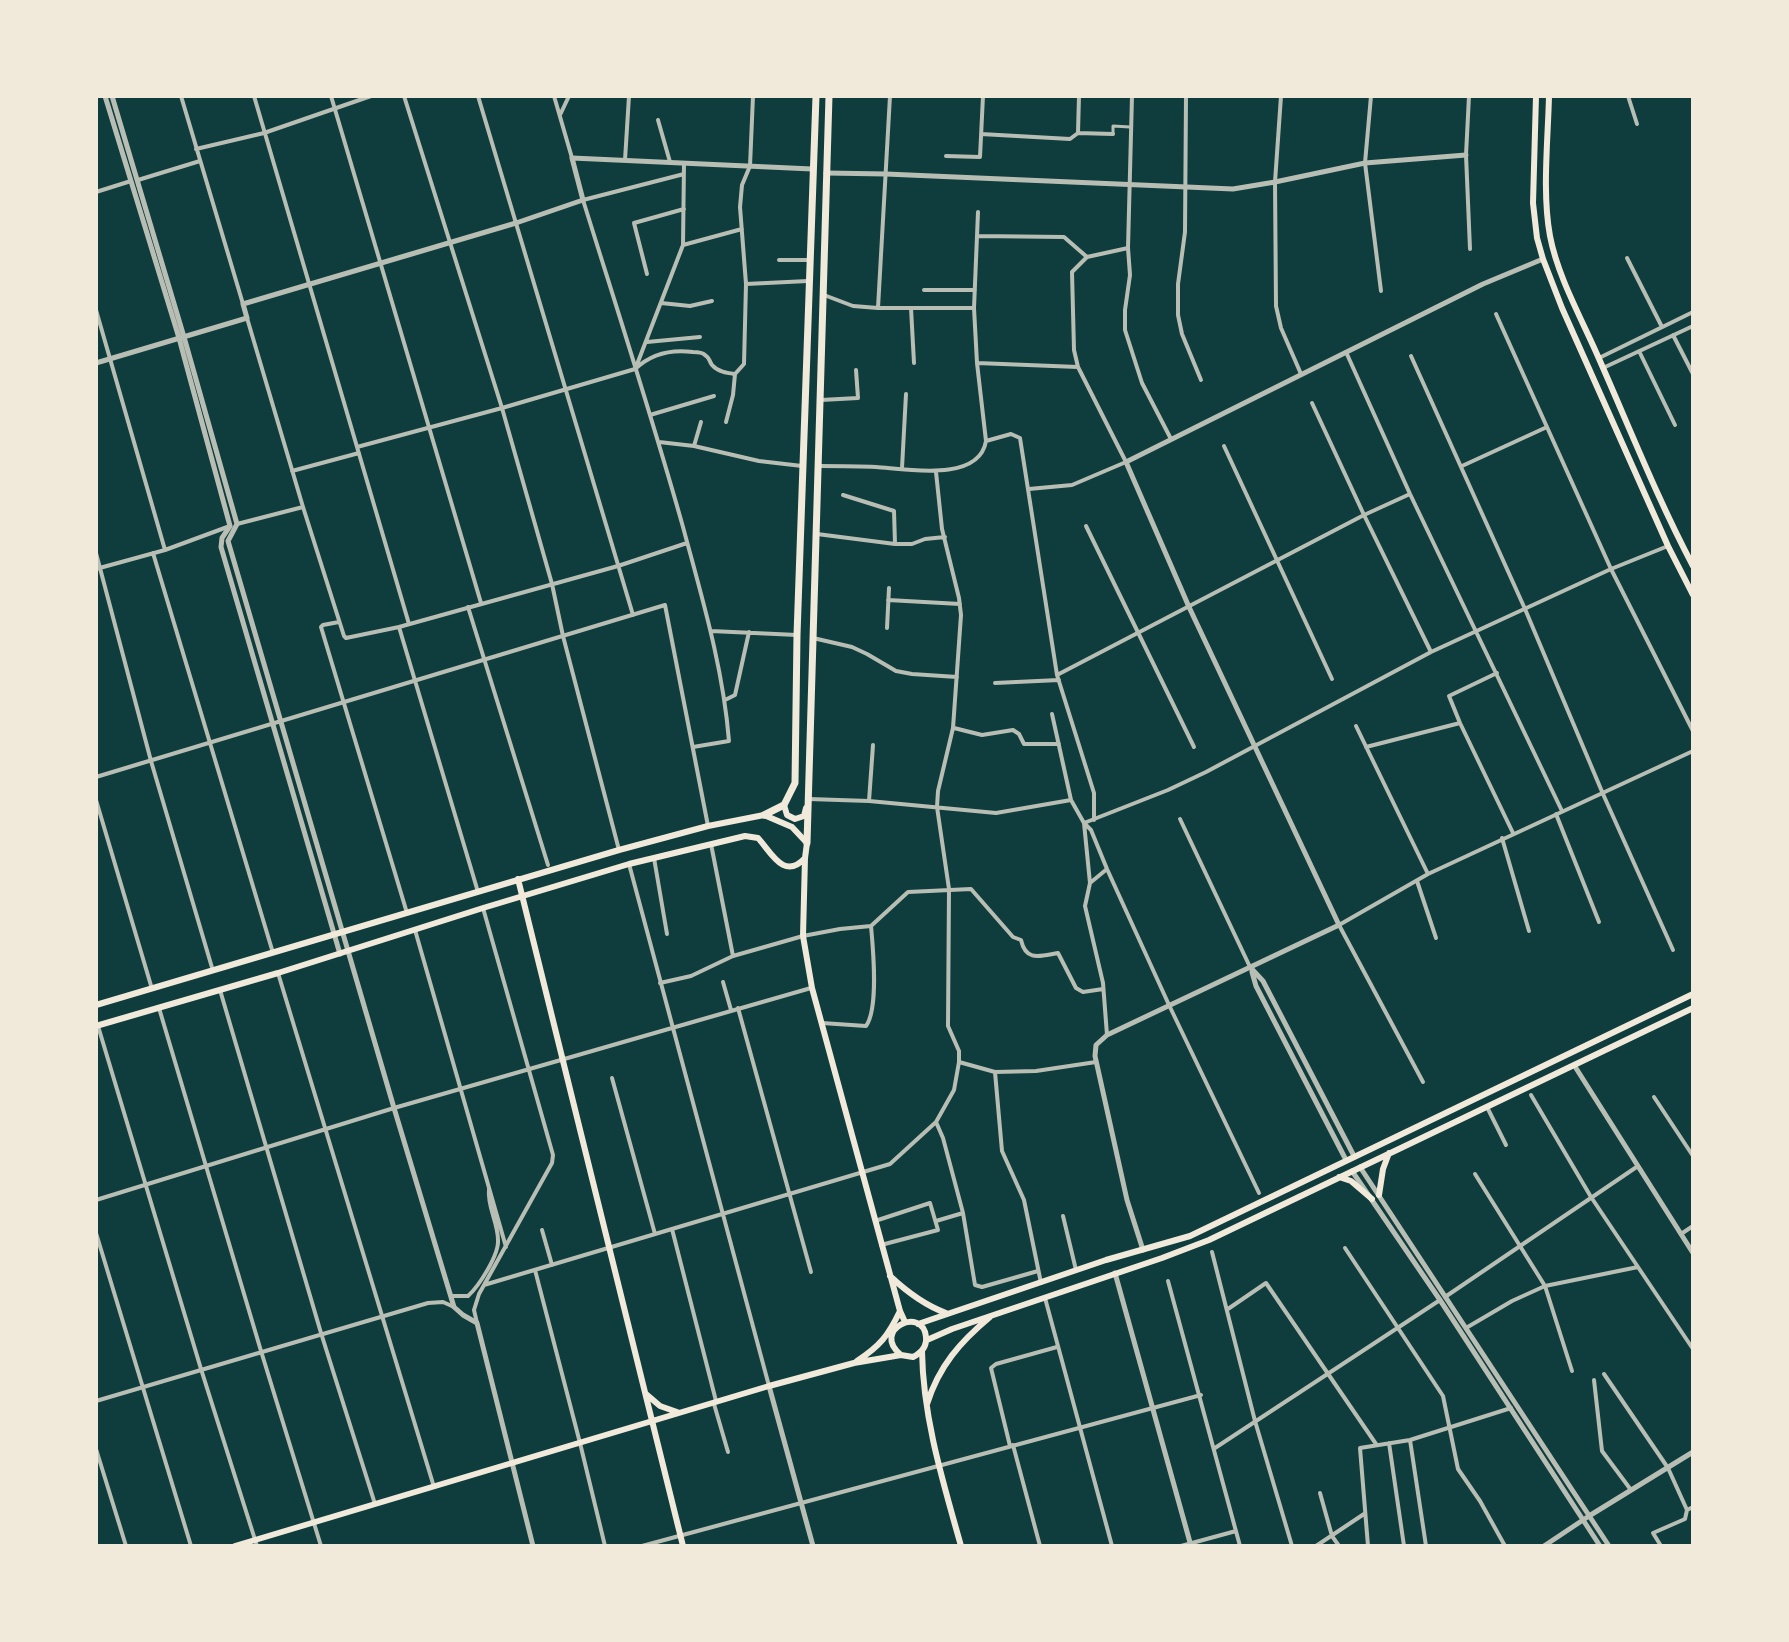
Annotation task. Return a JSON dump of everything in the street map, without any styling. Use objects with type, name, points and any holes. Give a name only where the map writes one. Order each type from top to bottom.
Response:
[{"type":"main road","points":[[96,1005],[619,850],[708,826],[764,815],[784,805],[795,783],[797,635],[816,96]]},
{"type":"main road","points":[[829,96],[820,466],[803,936],[812,988],[881,1245],[905,1322]]},
{"type":"main road","points":[[1536,96],[1533,203],[1543,259],[1625,451],[1693,595]]},
{"type":"main road","points":[[1549,96],[1547,204],[1556,256],[1670,520],[1693,566]]},
{"type":"main road","points":[[1625,451],[1638,446]]},
{"type":"main road","points":[[784,805],[790,818],[804,816],[806,785],[810,777]]},
{"type":"main road","points":[[764,815],[792,827],[807,843]]},
{"type":"main road","points":[[97,1023],[278,973],[629,864],[711,844],[747,836],[758,838],[786,867],[795,866],[805,858]]},
{"type":"main road","points":[[518,879],[683,1546]]},
{"type":"main road","points":[[901,1355],[894,1347],[892,1337],[896,1327],[905,1322],[918,1324],[1106,1260],[1190,1236],[1693,994]]},
{"type":"main road","points":[[927,1340],[1209,1240],[1693,1008]]},
{"type":"main road","points":[[1339,1177],[1376,1197],[1389,1153]]},
{"type":"main road","points":[[1354,1156],[1360,1167]]},
{"type":"main road","points":[[1346,1160],[1352,1171]]},
{"type":"main road","points":[[890,1276],[929,1307],[948,1313]]},
{"type":"main road","points":[[854,1363],[886,1337],[900,1311]]},
{"type":"main road","points":[[926,1407],[934,1382],[949,1358],[966,1337],[993,1315]]},
{"type":"main road","points":[[918,1324],[927,1340],[922,1351],[926,1407],[938,1465],[961,1546]]},
{"type":"main road","points":[[235,1546],[256,1543],[375,1504],[769,1386],[854,1363],[901,1355],[913,1357],[922,1351]]},
{"type":"main road","points":[[644,1391],[660,1406],[680,1413]]},
{"type":"street","points":[[105,96],[181,337],[234,525],[228,541],[454,1307]]},
{"type":"street","points":[[112,96],[134,181]]},
{"type":"street","points":[[181,96],[344,636],[349,638],[399,627],[618,566],[687,543]]},
{"type":"street","points":[[254,96],[409,624]]},
{"type":"street","points":[[331,96],[481,603]]},
{"type":"street","points":[[196,149],[264,133],[371,96]]},
{"type":"street","points":[[404,96],[502,408],[552,584],[619,850]]},
{"type":"street","points":[[478,96],[633,615]]},
{"type":"street","points":[[554,96],[583,200],[659,442],[711,631],[725,700],[729,741],[692,747]]},
{"type":"street","points":[[560,116],[569,96]]},
{"type":"street","points":[[625,160],[629,96]]},
{"type":"street","points":[[726,422],[735,374],[744,364],[746,284],[740,207],[742,185],[750,166],[753,96]]},
{"type":"street","points":[[878,308],[890,96]]},
{"type":"street","points":[[946,156],[980,157],[983,96]]},
{"type":"street","points":[[1078,133],[1079,96]]},
{"type":"street","points":[[1132,96],[1130,275],[1125,330],[1142,383],[1171,439]]},
{"type":"street","points":[[1186,96],[1185,232],[1178,284],[1178,315],[1182,334],[1201,380]]},
{"type":"street","points":[[1281,96],[1275,182],[1276,306],[1281,328],[1301,374]]},
{"type":"street","points":[[1371,96],[1365,163],[1381,291]]},
{"type":"street","points":[[1469,96],[1466,155],[1470,249]]},
{"type":"street","points":[[1628,96],[1637,124]]},
{"type":"street","points":[[658,120],[670,162]]},
{"type":"street","points":[[981,134],[1070,139],[1078,133],[1113,134],[1113,126],[1131,127]]},
{"type":"street","points":[[826,173],[1233,189],[1365,163],[1466,155]]},
{"type":"street","points":[[572,158],[812,169]]},
{"type":"street","points":[[96,192],[200,161]]},
{"type":"street","points":[[635,369],[683,245],[684,163]]},
{"type":"street","points":[[243,304],[451,243],[583,200],[684,174]]},
{"type":"street","points":[[647,274],[634,223],[684,209]]},
{"type":"street","points":[[820,466],[852,465],[936,472],[967,464],[985,450],[974,308],[978,212]]},
{"type":"street","points":[[683,245],[742,229]]},
{"type":"street","points":[[978,236],[1064,237],[1087,257]]},
{"type":"street","points":[[1128,248],[1087,257],[1072,272],[1074,350],[1078,367],[1126,462],[1189,607],[1339,925],[1423,1082]]},
{"type":"street","points":[[1627,258],[1662,327]]},
{"type":"street","points":[[1029,489],[1072,485],[1126,462],[1483,284],[1543,259]]},
{"type":"street","points":[[779,260],[809,260]]},
{"type":"street","points":[[746,284],[808,281]]},
{"type":"street","points":[[924,290],[975,290]]},
{"type":"street","points":[[824,295],[853,306],[974,308]]},
{"type":"street","points":[[661,303],[690,306],[712,301]]},
{"type":"street","points":[[911,308],[914,363]]},
{"type":"street","points":[[96,310],[165,550]]},
{"type":"street","points":[[1599,358],[1693,312]]},
{"type":"street","points":[[1496,314],[1611,569],[1693,731]]},
{"type":"street","points":[[96,363],[247,318]]},
{"type":"street","points":[[1603,368],[1693,326]]},
{"type":"street","points":[[1673,335],[1693,374]]},
{"type":"street","points":[[646,342],[700,337]]},
{"type":"street","points":[[292,471],[429,427],[635,369],[645,360],[677,350],[702,353],[715,367],[735,374]]},
{"type":"street","points":[[1639,351],[1675,425]]},
{"type":"street","points":[[1346,352],[1410,494],[1562,811]]},
{"type":"street","points":[[1411,356],[1673,950]]},
{"type":"street","points":[[977,363],[1078,367]]},
{"type":"street","points":[[821,400],[858,398],[856,370]]},
{"type":"street","points":[[902,468],[906,394]]},
{"type":"street","points":[[650,415],[714,396]]},
{"type":"street","points":[[1312,403],[1431,652]]},
{"type":"street","points":[[694,446],[701,422]]},
{"type":"street","points":[[1461,466],[1547,427]]},
{"type":"street","points":[[986,441],[1011,434],[1020,438],[1058,677],[1094,793],[1094,820]]},
{"type":"street","points":[[659,442],[694,446],[759,461],[804,466]]},
{"type":"street","points":[[1224,446],[1332,679]]},
{"type":"street","points":[[484,1285],[890,1164],[936,1122],[954,1090],[959,1051],[948,1026],[949,889],[937,807],[953,728],[961,626],[960,604],[942,529],[936,472]]},
{"type":"street","points":[[995,683],[1058,677],[1364,515],[1410,494]]},
{"type":"street","points":[[843,495],[894,511],[895,544]]},
{"type":"street","points":[[98,568],[165,550],[234,525],[303,507]]},
{"type":"street","points":[[234,525],[222,538],[221,547],[340,954]]},
{"type":"street","points":[[1086,526],[1194,747]]},
{"type":"street","points":[[817,534],[895,544],[946,537]]},
{"type":"street","points":[[1084,823],[1168,790],[1431,652],[1668,546]]},
{"type":"street","points":[[96,553],[151,761],[213,971]]},
{"type":"street","points":[[153,553],[273,953]]},
{"type":"street","points":[[887,628],[889,588]]},
{"type":"street","points":[[888,600],[960,604]]},
{"type":"street","points":[[96,777],[665,605],[708,826]]},
{"type":"street","points":[[468,607],[548,865]]},
{"type":"street","points":[[339,622],[321,627],[407,913]]},
{"type":"street","points":[[399,627],[478,892]]},
{"type":"street","points":[[711,631],[797,635]]},
{"type":"street","points":[[725,700],[735,695],[749,632]]},
{"type":"street","points":[[813,638],[852,647],[896,671],[957,677]]},
{"type":"street","points":[[1497,673],[1449,696],[1513,833]]},
{"type":"street","points":[[1052,714],[1071,800],[1091,830],[1169,1005],[1259,1193]]},
{"type":"street","points":[[1366,747],[1460,723]]},
{"type":"street","points":[[1356,726],[1428,874]]},
{"type":"street","points":[[953,728],[982,735],[1013,730],[1024,744],[1059,744]]},
{"type":"street","points":[[869,801],[873,745]]},
{"type":"street","points":[[1143,1250],[1127,1200],[1096,1062],[1096,1045],[1107,1035],[1339,925],[1428,874],[1502,838],[1693,751]]},
{"type":"street","points":[[809,799],[869,801],[996,813],[1071,800]]},
{"type":"street","points":[[96,800],[152,989]]},
{"type":"street","points":[[1556,814],[1599,922]]},
{"type":"street","points":[[1180,819],[1250,967],[1256,986],[1346,1160]]},
{"type":"street","points":[[1084,823],[1090,883],[1085,906],[1103,989],[1107,1035]]},
{"type":"street","points":[[1502,838],[1529,931]]},
{"type":"street","points":[[711,844],[733,956]]},
{"type":"street","points":[[654,858],[667,934]]},
{"type":"street","points":[[629,864],[813,1546]]},
{"type":"street","points":[[1090,883],[1107,869]]},
{"type":"street","points":[[1417,881],[1436,938]]},
{"type":"street","points":[[660,983],[691,976],[733,956],[803,936],[871,926],[908,892],[971,889],[1013,937],[1021,940],[1028,954],[1037,957],[1058,953],[1076,988],[1083,992],[1103,989]]},
{"type":"street","points":[[483,908],[553,1155],[552,1163],[479,1294],[474,1310],[533,1546]]},
{"type":"street","points":[[822,1023],[866,1026],[870,1020],[874,949],[871,926]]},
{"type":"street","points":[[415,930],[506,1247]]},
{"type":"street","points":[[1250,967],[1263,981],[1354,1156]]},
{"type":"street","points":[[278,973],[434,1487]]},
{"type":"street","points":[[723,982],[731,1010]]},
{"type":"street","points":[[96,1200],[394,1108],[812,988]]},
{"type":"street","points":[[220,990],[375,1504]]},
{"type":"street","points":[[159,1008],[321,1546]]},
{"type":"street","points":[[738,1008],[811,1272]]},
{"type":"street","points":[[97,1023],[256,1543]]},
{"type":"street","points":[[959,1062],[995,1072],[1036,1071],[1096,1062]]},
{"type":"street","points":[[1574,1065],[1693,1253]]},
{"type":"street","points":[[995,1072],[1002,1151],[1024,1200],[1041,1283]]},
{"type":"street","points":[[612,1078],[655,1234]]},
{"type":"street","points":[[1531,1095],[1591,1197],[1693,1349]]},
{"type":"street","points":[[1654,1097],[1693,1156]]},
{"type":"street","points":[[1487,1107],[1506,1145]]},
{"type":"street","points":[[936,1122],[963,1213],[975,1285],[982,1287],[1038,1271]]},
{"type":"street","points":[[1215,1448],[1638,1166]]},
{"type":"street","points":[[1360,1167],[1511,1408],[1586,1518],[1609,1546]]},
{"type":"street","points":[[1352,1171],[1376,1197]]},
{"type":"street","points":[[1475,1174],[1545,1286],[1572,1371]]},
{"type":"street","points":[[452,1296],[468,1296],[495,1256],[499,1240],[488,1199],[489,1186]]},
{"type":"street","points":[[875,1221],[930,1203],[936,1221],[938,1230],[881,1245]]},
{"type":"street","points":[[936,1221],[963,1213]]},
{"type":"street","points":[[1063,1216],[1076,1270]]},
{"type":"street","points":[[1681,1234],[1693,1226]]},
{"type":"street","points":[[672,1229],[728,1452]]},
{"type":"street","points":[[542,1230],[552,1265]]},
{"type":"street","points":[[96,1233],[191,1546]]},
{"type":"street","points":[[1345,1248],[1443,1396],[1458,1469],[1505,1546]]},
{"type":"street","points":[[1212,1252],[1255,1421],[1292,1546]]},
{"type":"street","points":[[1466,1328],[1545,1286],[1638,1267]]},
{"type":"street","points":[[535,1270],[605,1546]]},
{"type":"street","points":[[1115,1273],[1191,1545]]},
{"type":"street","points":[[1168,1281],[1240,1546]]},
{"type":"street","points":[[1228,1309],[1266,1283],[1377,1445]]},
{"type":"street","points":[[1045,1298],[1112,1546]]},
{"type":"street","points":[[1442,1298],[1466,1328],[1586,1518],[1600,1546]]},
{"type":"street","points":[[96,1401],[428,1303],[443,1302],[477,1323]]},
{"type":"street","points":[[1040,1546],[991,1368],[1058,1347]]},
{"type":"street","points":[[1604,1374],[1668,1468],[1690,1508],[1685,1519],[1653,1533],[1661,1546]]},
{"type":"street","points":[[1594,1380],[1602,1451],[1631,1490]]},
{"type":"street","points":[[642,1546],[1201,1395]]},
{"type":"street","points":[[1368,1546],[1360,1448],[1410,1440],[1511,1408]]},
{"type":"street","points":[[1410,1440],[1426,1546]]},
{"type":"street","points":[[1389,1443],[1404,1546]]},
{"type":"street","points":[[96,1449],[126,1546]]},
{"type":"street","points":[[1544,1546],[1693,1452]]},
{"type":"street","points":[[1320,1493],[1332,1536],[1339,1546]]},
{"type":"street","points":[[1316,1546],[1365,1513]]},
{"type":"street","points":[[1181,1546],[1236,1531]]}]
